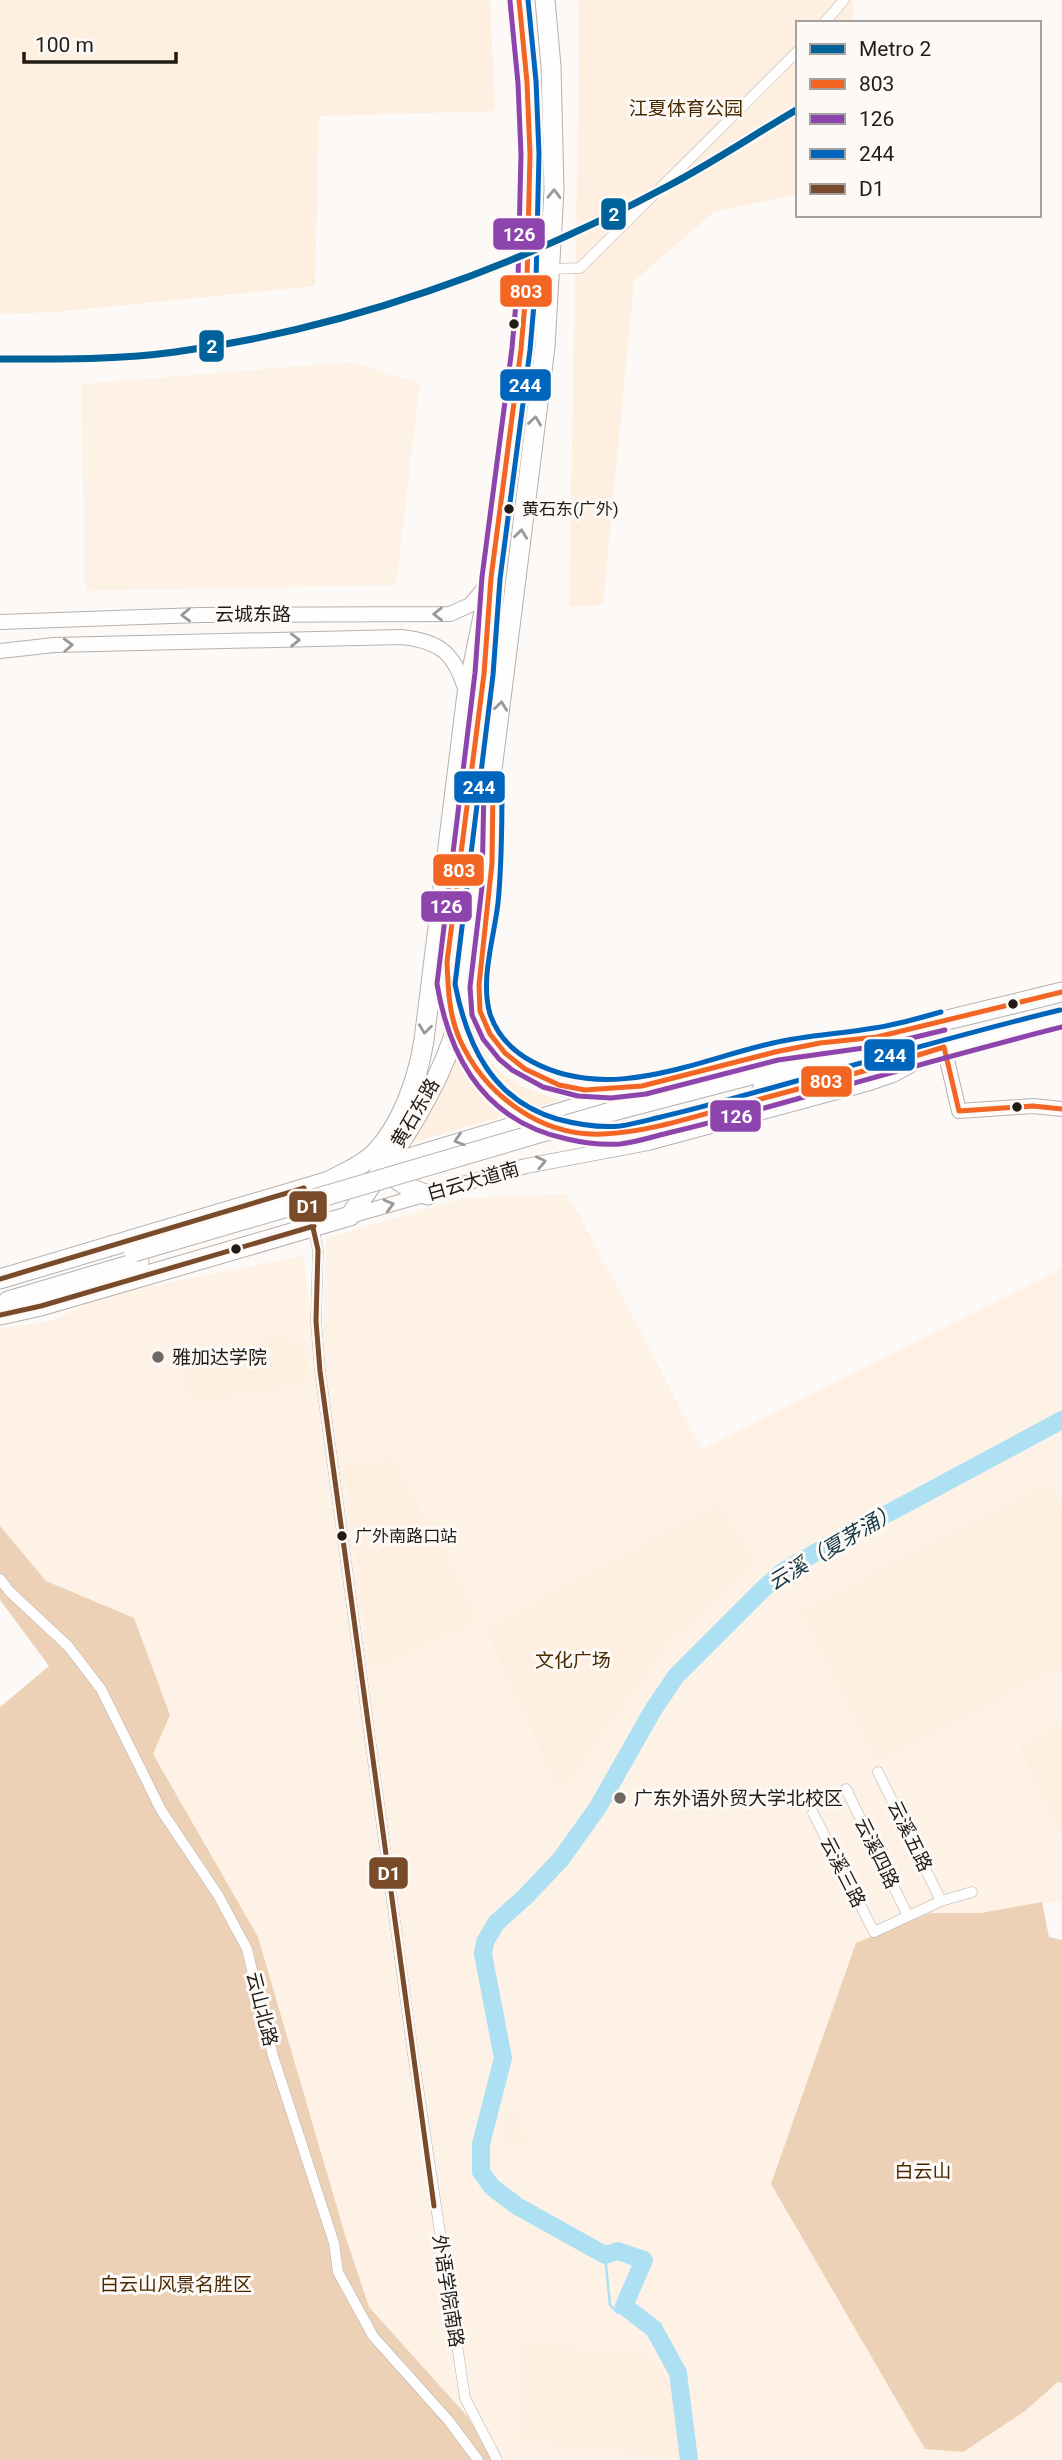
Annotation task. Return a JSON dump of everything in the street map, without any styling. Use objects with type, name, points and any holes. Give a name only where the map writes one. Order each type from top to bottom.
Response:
[{"type":"highway","name":"黄石东路","points":[[329,1181],[359,1165],[375,1152],[384,1140],[404,1108],[416,1079],[424,1041],[467,694],[491,578],[521,349],[527,270],[530,154],[527,82],[519,0]]},
{"type":"highway","name":"黄石东路","points":[[350,1216],[416,1117],[442,1065],[459,1016],[467,969],[542,376],[551,269],[554,152],[545,0]]},
{"type":"highway","points":[[491,578],[487,646],[446,984],[452,1024],[458,1039],[477,1073],[509,1104],[541,1123],[558,1129],[598,1136],[621,1135],[875,1069],[944,1047],[1062,1018]]},
{"type":"highway","points":[[493,774],[492,863],[479,999],[484,1022],[505,1053],[525,1069],[547,1080],[585,1090],[642,1086]]},
{"type":"highway","points":[[432,961],[443,980],[456,979],[467,969]]},
{"type":"highway","points":[[626,1114],[877,1037],[1062,992]]},
{"type":"highway","points":[[626,1114],[878,1055],[944,1047]]},
{"type":"highway","name":"白云大道南","points":[[0,1292],[136,1257],[626,1114]]},
{"type":"highway","points":[[384,1140],[386,1162],[396,1179],[428,1195]]},
{"type":"highway","points":[[0,1279],[329,1181]]},
{"type":"highway","name":"白云大道南","points":[[0,1315],[41,1306],[350,1216]]},
{"type":"highway","name":"白云大道南","points":[[0,1303],[136,1257]]},
{"type":"main road","name":"云城东路","points":[[0,622],[200,614],[450,614],[461,611],[477,599],[491,578]]},
{"type":"main road","points":[[399,614],[409,621],[408,630],[401,637]]},
{"type":"main road","name":"云城东路","points":[[0,652],[54,645],[401,637],[427,641],[448,654],[460,673],[467,694]]},
{"type":"main road","points":[[329,1181],[410,1154],[642,1086],[775,1052],[820,1043],[877,1037]]},
{"type":"main road","points":[[944,1047],[959,1111],[1033,1106],[1062,1109]]},
{"type":"main road","name":"白云大道南","points":[[350,1216],[526,1166],[648,1143],[870,1083],[901,1071],[944,1047]]},
{"type":"main road","points":[[410,1154],[406,1168],[409,1179],[428,1195]]},
{"type":"street","points":[[826,21],[844,0]]},
{"type":"street","points":[[551,269],[580,268],[796,53]]},
{"type":"street","name":"外语学院南路","points":[[304,1188],[318,1250],[316,1321],[320,1371],[413,2054],[465,2398],[497,2460]]},
{"type":"street","name":"云山北路","points":[[0,1579],[9,1591],[68,1646],[101,1689],[161,1810],[218,1895],[247,1949],[274,2056],[334,2243],[338,2272],[373,2336],[477,2457]]},
{"type":"street","name":"云溪五路","points":[[878,1772],[941,1901]]},
{"type":"street","name":"云溪四路","points":[[846,1789],[908,1916]]},
{"type":"street","name":"云溪三路","points":[[813,1812],[874,1932],[908,1916]]},
{"type":"street","points":[[908,1916],[941,1901],[972,1892]]},
{"type":"street","points":[[477,2457],[488,2446]]},
{"type":"shaded area","points":[[350,362],[420,383],[396,585],[85,591],[81,384]]},
{"type":"shaded area","name":"广东外语外贸大学北校区","points":[[566,1194],[702,1449],[1062,1268],[1062,1901],[981,1913],[930,1913],[963,2452],[1025,2411],[1059,2382],[1062,2383],[1062,2460],[493,2460],[468,2417],[369,2307],[346,2238],[258,1937],[152,1754],[170,1715],[134,1619],[46,1581],[0,1526],[0,1329],[54,1320],[96,1299],[130,1290],[303,1256],[320,1380],[327,1238],[463,1198]]},
{"type":"green space","points":[[0,0],[490,0],[495,111],[319,116],[315,286],[54,312],[0,314]]},
{"type":"green space","name":"江夏体育公园","points":[[578,0],[853,0],[853,21],[796,21],[796,194],[714,212],[634,281],[603,605],[569,607]]},
{"type":"green space","points":[[466,1000],[478,1039],[495,1067],[522,1086],[561,1100],[410,1143],[445,1084],[456,1055]]},
{"type":"green space","points":[[276,1338],[294,1343],[305,1354],[308,1369],[299,1385],[207,1400],[197,1399],[185,1388],[185,1365],[198,1352]]},
{"type":"green space","points":[[394,1458],[478,1620],[371,1671],[345,1467]]},
{"type":"green space","points":[[1049,1482],[1062,1508],[1062,1666],[878,1762],[800,1611]]},
{"type":"green space","name":"文化广场","points":[[718,1504],[756,1563],[670,1641],[560,1793],[485,1629]]},
{"type":"green space","name":"白云山风景名胜区","points":[[0,1526],[46,1581],[134,1618],[170,1715],[153,1754],[258,1937],[346,2238],[369,2307],[468,2417],[493,2460],[0,2460],[0,1707],[49,1666],[0,1600]]},
{"type":"green space","points":[[1062,1723],[1062,1836],[1019,1746]]},
{"type":"green space","name":"白云山","points":[[1042,1902],[1049,1937],[1062,1940],[1062,2383],[1058,2382],[1025,2411],[963,2452],[925,2449],[771,2184],[856,1943],[930,1913],[981,1913]]},
{"type":"green space","points":[[506,2113],[519,2114],[521,2133],[529,2133],[530,2147],[505,2147]]},
{"type":"green space","points":[[523,2345],[639,2351],[649,2355],[669,2382],[682,2458],[518,2441]]},
{"type":"waterway","name":"云溪（夏茅涌）","points":[[689,2460],[678,2373],[654,2329],[624,2306],[644,2260],[618,2251],[605,2255],[517,2206],[492,2187],[481,2172],[481,2144],[503,2058],[483,1954],[485,1942],[496,1923],[561,1859],[598,1807],[653,1710],[676,1676],[762,1590],[782,1572],[827,1546],[1062,1420]]},
{"type":"waterway","points":[[605,2255],[610,2305],[618,2313],[624,2306]]},
{"type":"metro line","name":"2","points":[[0,359],[153,355],[239,342],[367,311],[491,268],[612,215],[686,176],[796,110]]},
{"type":"transit line","name":"803","points":[[519,0],[527,82],[530,154],[527,280],[521,349],[491,578],[484,674],[447,962],[451,1012],[460,1040],[484,1078],[518,1109],[537,1120],[580,1133],[622,1133],[659,1126],[944,1047],[959,1111],[1033,1106],[1062,1109]]},
{"type":"transit line","name":"244","points":[[528,0],[536,81],[539,154],[536,281],[530,350],[500,579],[493,675],[455,984],[475,1049],[499,1084],[534,1110],[572,1122],[620,1126],[1060,1010]]},
{"type":"transit line","name":"126","points":[[510,1],[521,154],[518,280],[512,348],[482,577],[475,673],[437,984],[443,1012],[463,1062],[477,1084],[494,1103],[539,1131],[567,1139],[620,1144],[725,1119],[1062,1027]]},
{"type":"transit line","name":"126","points":[[484,786],[482,887],[470,987],[472,1015],[483,1039],[499,1059],[512,1070],[543,1087],[578,1096],[611,1098],[646,1094],[778,1060],[878,1046],[945,1030]]},
{"type":"transit line","name":"803","points":[[493,786],[492,863],[479,985],[480,1011],[490,1034],[505,1053],[525,1069],[559,1085],[585,1090],[642,1086],[775,1052],[820,1043],[877,1037],[1062,992]]},
{"type":"transit line","name":"244","points":[[502,786],[499,888],[487,973],[487,1001],[493,1022],[501,1035],[531,1061],[561,1073],[591,1079],[621,1079],[682,1068],[785,1040],[882,1027],[941,1012]]},
{"type":"transit line","name":"D1","points":[[0,1279],[304,1188],[318,1250],[316,1321],[320,1371],[434,2206]]},
{"type":"transit line","name":"D1","points":[[0,1315],[41,1306],[314,1226]]},
{"type":"place","name":"黄石东(广外)","points":[[509,509]]},
{"type":"place","name":"雅加达学院","points":[[158,1357]]},
{"type":"place","name":"广外南路口站","points":[[342,1536]]},
{"type":"place","name":"广东外语外贸大学北校区","points":[[620,1798]]}]
